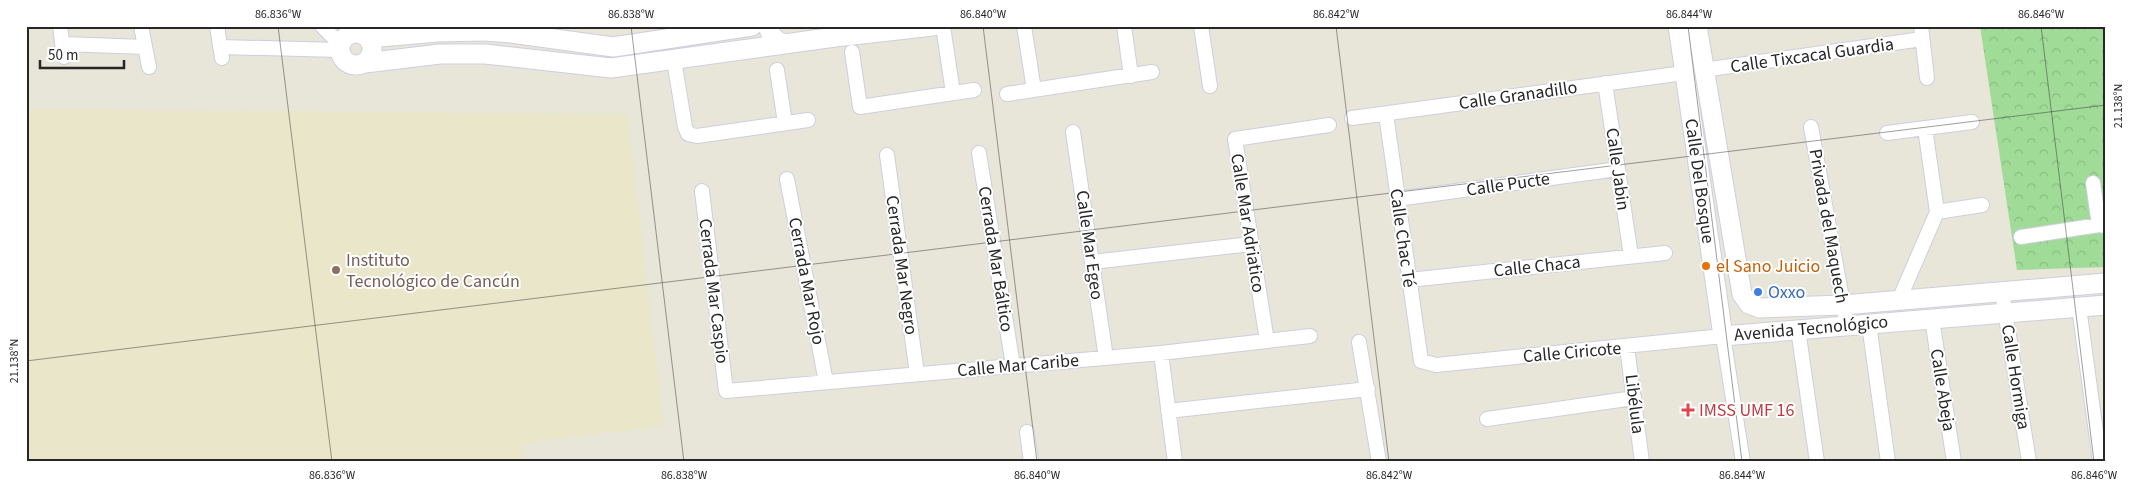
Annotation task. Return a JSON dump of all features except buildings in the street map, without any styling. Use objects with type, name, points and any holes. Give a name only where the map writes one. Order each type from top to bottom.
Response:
[{"type":"street","points":[[60,26],[63,51],[145,47]]},
{"type":"street","points":[[141,26],[148,68]]},
{"type":"street","points":[[217,26],[221,53],[341,39],[356,33],[368,38],[438,32],[511,33],[613,47],[752,26]]},
{"type":"street","points":[[322,26],[341,39],[344,60],[354,66],[440,54],[511,55],[611,68],[784,44],[841,32],[933,26]]},
{"type":"street","points":[[769,26],[769,31],[773,38],[784,44]]},
{"type":"street","points":[[943,26],[953,93]]},
{"type":"street","points":[[1024,26],[1034,90]]},
{"type":"street","points":[[1124,26],[1131,76]]},
{"type":"street","points":[[1201,26],[1210,86]]},
{"type":"street","name":"Calle Del Bosque","points":[[1678,26],[1723,336]]},
{"type":"street","name":"Calle Del Bosque","points":[[1697,26],[1742,294]]},
{"type":"street","points":[[438,32],[440,54]]},
{"type":"street","points":[[1921,33],[1927,78]]},
{"type":"street","name":"Calle Tixcacal Guardia","points":[[1703,70],[1921,33]]},
{"type":"street","points":[[365,63],[372,51],[368,38]]},
{"type":"street","points":[[852,52],[860,107],[974,90]]},
{"type":"street","points":[[674,60],[688,134],[697,136],[808,120]]},
{"type":"street","points":[[777,70],[785,124]]},
{"type":"street","points":[[1007,94],[1152,72]]},
{"type":"street","name":"Calle Granadillo","points":[[1352,118],[1605,82],[1684,73]]},
{"type":"street","name":"Calle Jabin","points":[[1605,82],[1630,256]]},
{"type":"street","name":"Calle Chac Té","points":[[1386,114],[1421,361]]},
{"type":"street","points":[[1887,133],[1972,122]]},
{"type":"street","name":"Calle Mar Adriatico","points":[[1267,341],[1235,139],[1329,125]]},
{"type":"street","name":"Privada del Maquech","points":[[1811,127],[1847,326]]},
{"type":"street","points":[[1899,300],[1938,212],[1925,128]]},
{"type":"street","name":"Calle Mar Egeo","points":[[1073,132],[1106,358]]},
{"type":"street","name":"Cerrada Mar Báltico","points":[[979,153],[1013,366]]},
{"type":"street","name":"Cerrada Mar Negro","points":[[886,155],[917,374]]},
{"type":"street","name":"Calle Pucte","points":[[1397,199],[1618,169]]},
{"type":"street","name":"Cerrada Mar Rojo","points":[[787,179],[826,382]]},
{"type":"street","points":[[2021,237],[2103,226],[2093,183]]},
{"type":"street","name":"Cerrada Mar Caspio","points":[[702,191],[726,391]]},
{"type":"street","points":[[1938,212],[1982,205]]},
{"type":"street","points":[[1092,262],[1251,244]]},
{"type":"street","name":"Calle Chaca","points":[[1409,280],[1665,253]]},
{"type":"street","name":"Avenida Tecnológico","points":[[1742,294],[1749,304],[1760,308],[1843,305],[2106,283]]},
{"type":"street","name":"Calle Hormiga","points":[[2002,292],[2028,462]]},
{"type":"street","name":"Avenida Tecnológico","points":[[1742,294],[1723,336],[2106,304]]},
{"type":"street","points":[[2079,307],[2100,462]]},
{"type":"street","name":"Calle Abeja","points":[[1932,319],[1954,462]]},
{"type":"street","points":[[1869,324],[1888,462]]},
{"type":"street","points":[[1798,330],[1817,462]]},
{"type":"street","name":"Calle Mar Caribe","points":[[726,391],[1161,353],[1310,336]]},
{"type":"street","points":[[1723,336],[1743,462]]},
{"type":"street","name":"Calle Ciricote","points":[[1421,361],[1436,365],[1723,336]]},
{"type":"street","points":[[1359,342],[1379,462]]},
{"type":"street","name":"Libélula","points":[[1628,347],[1642,462]]},
{"type":"street","points":[[1161,353],[1174,462]]},
{"type":"street","points":[[1168,411],[1368,388]]},
{"type":"street","points":[[1487,419],[1634,398]]},
{"type":"street","points":[[1027,432],[1031,462]]},
{"type":"shaded area","name":"Instituto Tecnológico de Cancún","points":[[26,109],[628,114],[664,426],[524,443],[526,462],[26,462]]},
{"type":"green space","points":[[1980,26],[2106,26],[2106,267],[2017,270]]},
{"type":"place","name":"el Sano Juicio","points":[[1706,266]]},
{"type":"place","name":"Instituto Tecnológico de Cancún","points":[[336,270]]},
{"type":"place","name":"Oxxo","points":[[1758,292]]},
{"type":"place","name":"IMSS UMF 16","points":[[1688,410]]}]
